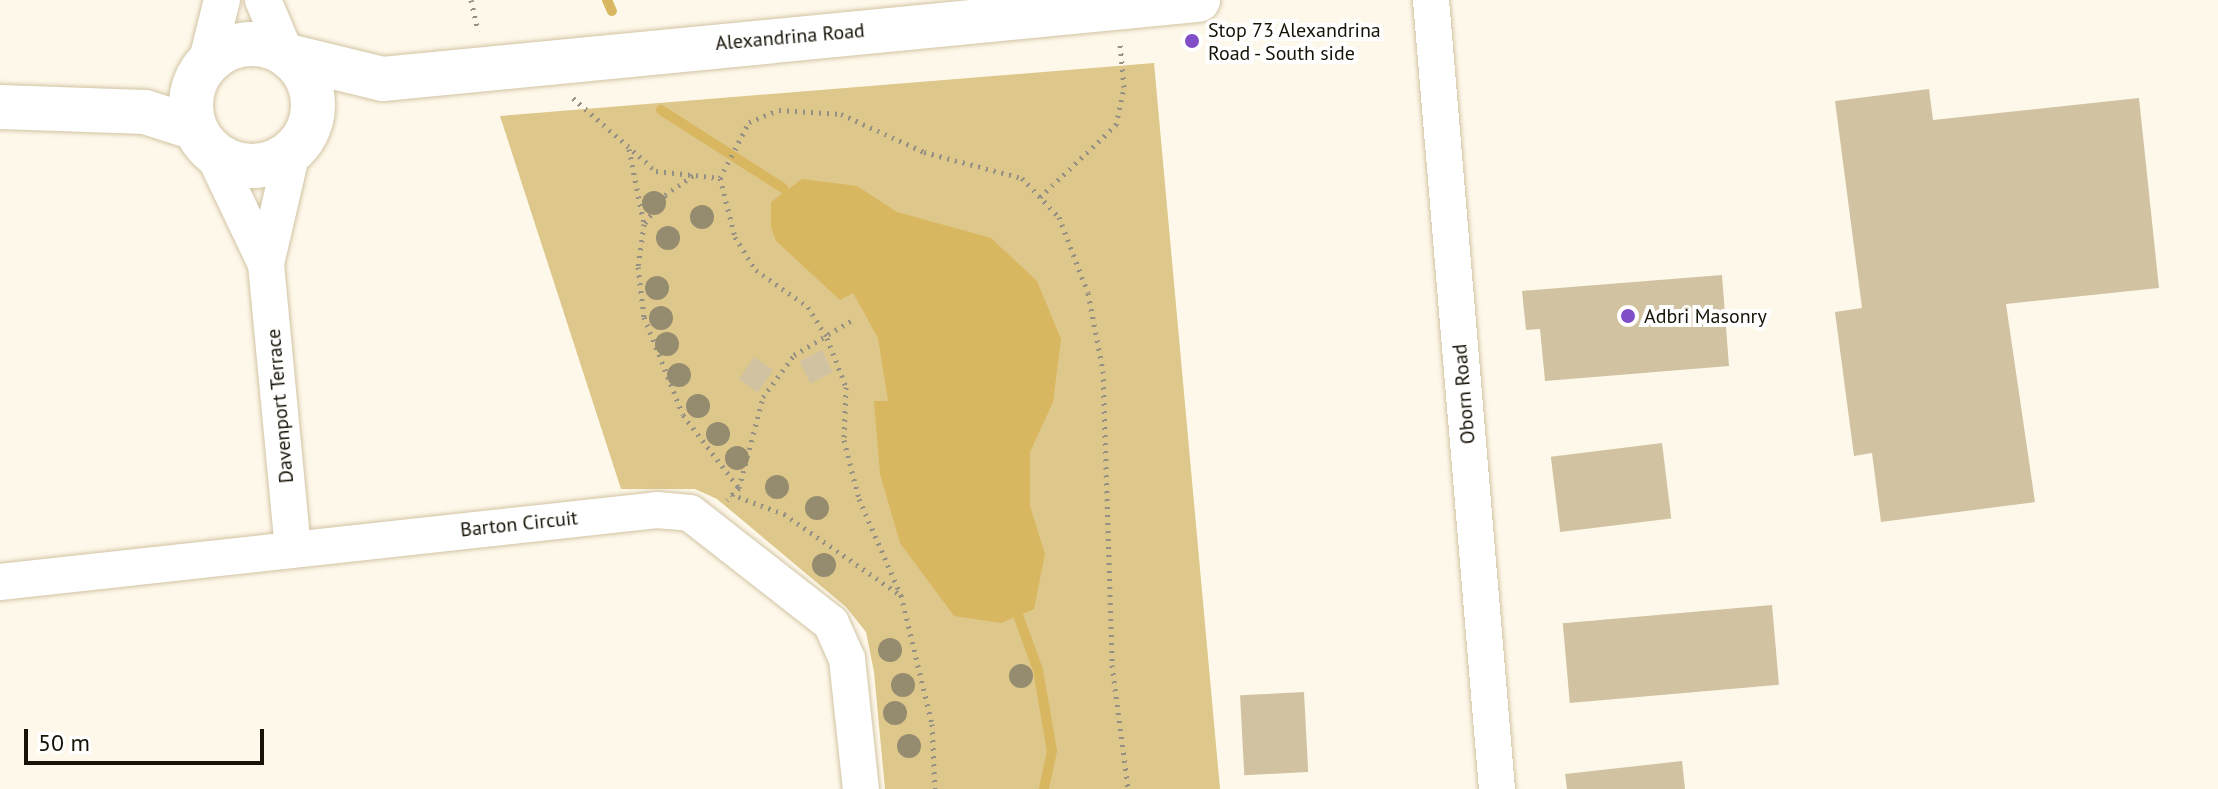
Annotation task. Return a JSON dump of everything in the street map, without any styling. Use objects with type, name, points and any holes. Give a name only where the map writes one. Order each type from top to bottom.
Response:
[{"type":"main road","name":"Alexandrina Road","points":[[288,55],[383,79],[992,9],[1116,7],[1198,0]]},
{"type":"main road","points":[[79,106],[202,70],[235,46],[288,55],[313,95],[298,145]]},
{"type":"main road","points":[[202,70],[204,140]]},
{"type":"main road","points":[[0,107],[79,106],[145,112],[253,166],[298,145],[383,79]]},
{"type":"street","points":[[202,70],[222,0]]},
{"type":"street","points":[[263,0],[288,55]]},
{"type":"street","name":"Oborn Road","points":[[1431,0],[1497,789]]},
{"type":"street","name":"Davenport Terrace","points":[[204,140],[266,264]]},
{"type":"street","name":"Davenport Terrace","points":[[293,547],[266,264],[298,145]]},
{"type":"street","name":"Barton Circuit","points":[[0,582],[293,547],[657,510],[690,513],[713,525],[831,623],[847,659],[861,789]]},
{"type":"path","points":[[471,0],[480,42]]},
{"type":"path","points":[[1040,197],[1116,125],[1124,87],[1116,7]]},
{"type":"path","points":[[571,97],[656,171],[720,178]]},
{"type":"path","points":[[935,789],[932,724],[901,595],[859,499],[844,440],[846,387],[827,338],[808,307],[756,270],[735,237],[720,178],[734,140],[749,122],[779,110],[841,114],[924,152],[1022,178],[1059,217],[1088,293],[1103,371],[1112,665],[1128,789]]},
{"type":"path","points":[[629,148],[644,224],[638,267],[659,370],[739,488]]},
{"type":"path","points":[[644,224],[665,195],[694,175]]},
{"type":"path","points":[[713,525],[730,494],[739,488],[763,397],[794,355],[827,338],[852,320]]},
{"type":"path","points":[[730,494],[784,514],[901,595]]},
{"type":"shaded area","points":[[1154,63],[1220,789],[885,789],[874,672],[866,632],[846,607],[717,499],[695,489],[621,489],[500,116]]},
{"type":"shaded area","points":[[802,179],[857,186],[897,212],[991,238],[1037,281],[1061,339],[1053,402],[1030,452],[1030,506],[1045,554],[1034,609],[1001,623],[954,616],[900,543],[880,474],[874,401],[888,401],[878,338],[853,293],[840,300],[776,241],[771,227],[771,202]]},
{"type":"building","points":[[1929,89],[1933,120],[2139,98],[2159,288],[2006,304],[2035,502],[1881,522],[1872,453],[1854,456],[1835,312],[1862,308],[1835,101]]},
{"type":"building","points":[[1722,275],[1729,366],[1545,381],[1540,329],[1526,330],[1522,291]]},
{"type":"building","points":[[822,350],[833,372],[810,383],[800,361]]},
{"type":"building","points":[[754,357],[773,370],[758,392],[739,379]]},
{"type":"building","points":[[1662,443],[1671,518],[1560,532],[1551,457]]},
{"type":"building","points":[[1772,605],[1779,685],[1570,703],[1563,623]]},
{"type":"building","points":[[1304,692],[1308,772],[1244,775],[1240,695]]},
{"type":"building","points":[[1682,761],[1685,789],[1567,789],[1565,774]]},
{"type":"waterway","points":[[607,0],[612,11]]},
{"type":"waterway","points":[[661,110],[783,188]]},
{"type":"waterway","points":[[1018,615],[1038,670],[1052,751],[1044,789]]},
{"type":"place","name":"Stop 73 Alexandrina Road - South side","points":[[1192,41]]},
{"type":"place","name":"Adbri Masonry","points":[[1628,316]]}]
